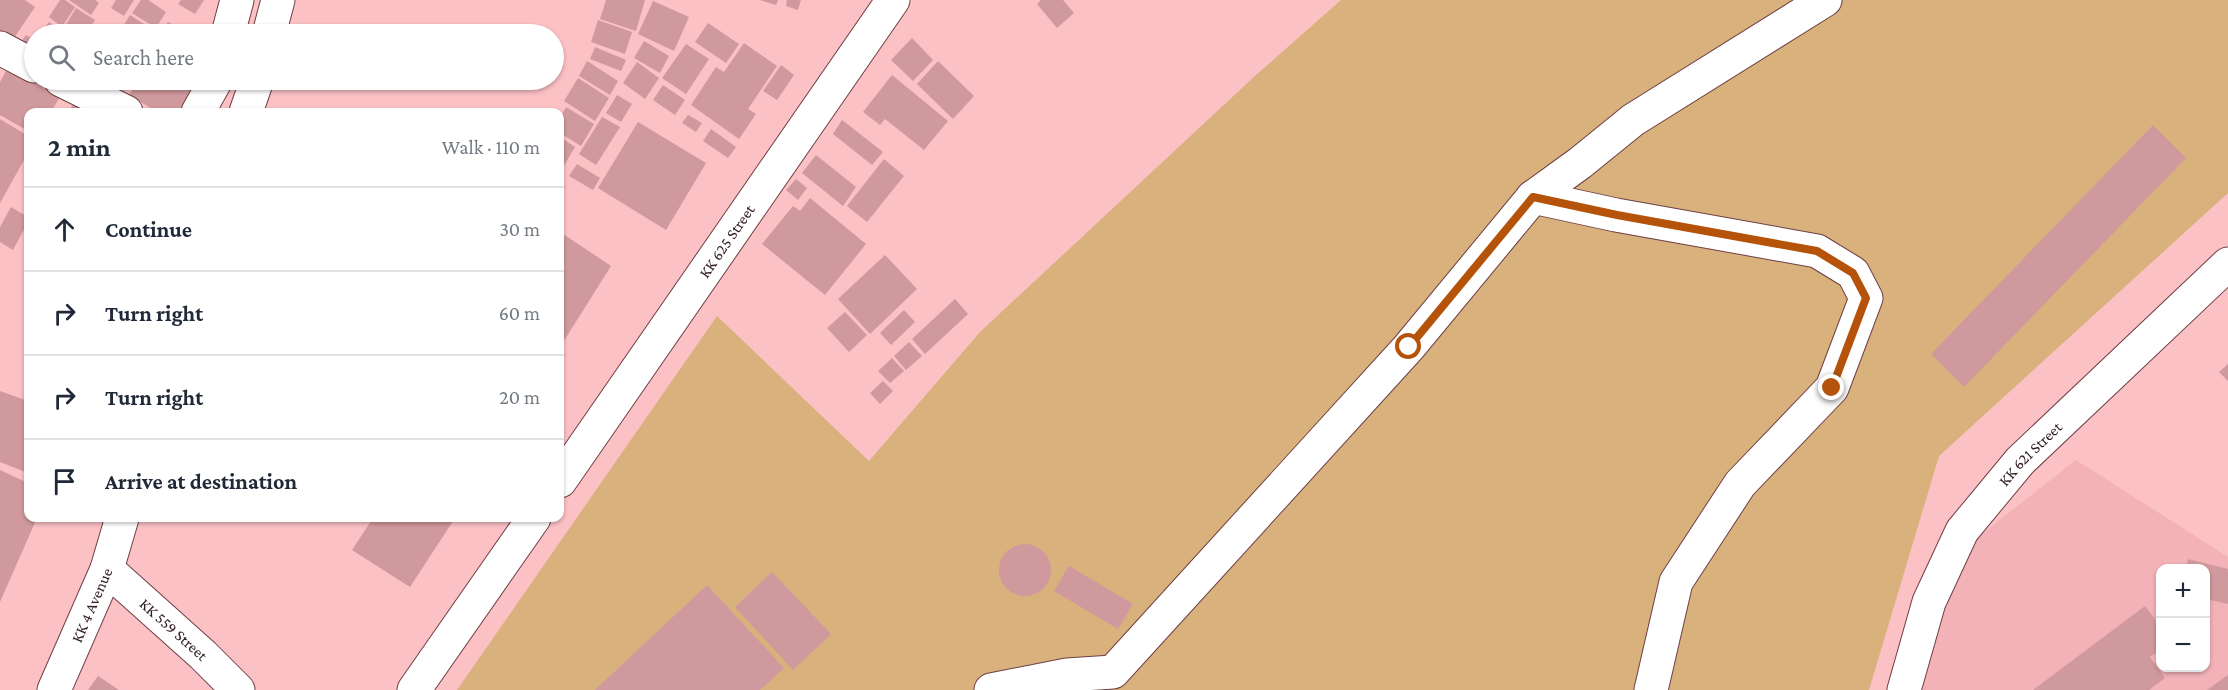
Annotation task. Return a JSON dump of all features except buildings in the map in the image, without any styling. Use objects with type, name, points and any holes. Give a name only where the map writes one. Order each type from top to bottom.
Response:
[{"type":"street","points":[[231,24],[237,0]]},
{"type":"street","points":[[272,24],[278,0]]},
{"type":"street","name":"KK 625 Street","points":[[564,475],[893,0]]},
{"type":"street","points":[[991,690],[1067,675],[1113,672],[1409,347],[1533,197],[1633,120],[1825,0]]},
{"type":"street","points":[[0,48],[24,61]]},
{"type":"street","points":[[81,90],[118,108]]},
{"type":"street","points":[[200,108],[210,90]]},
{"type":"street","points":[[247,108],[254,90]]},
{"type":"street","points":[[1533,197],[1617,215],[1817,251],[1853,273],[1866,298],[1832,388],[1740,484],[1676,582],[1651,690]]},
{"type":"street","name":"KK 621 Street","points":[[1904,690],[1929,602],[1962,531],[2020,461],[2228,264]]},
{"type":"street","name":"KK 4 Avenue","points":[[54,690],[107,569],[121,522]]},
{"type":"street","points":[[414,690],[531,522]]},
{"type":"street","name":"KK 559 Street","points":[[107,569],[203,655],[238,690]]},
{"type":"shaded area","points":[[1341,0],[2228,0],[2228,193],[1939,456],[1869,690],[457,690],[717,316],[869,461],[980,332],[1256,75]]},
{"type":"shaded area","points":[[2076,460],[2228,557],[2228,690],[1914,690],[1950,559]]},
{"type":"route","points":[[1409,347],[1533,197],[1617,215],[1817,251],[1853,273],[1866,298],[1832,388]]}]
